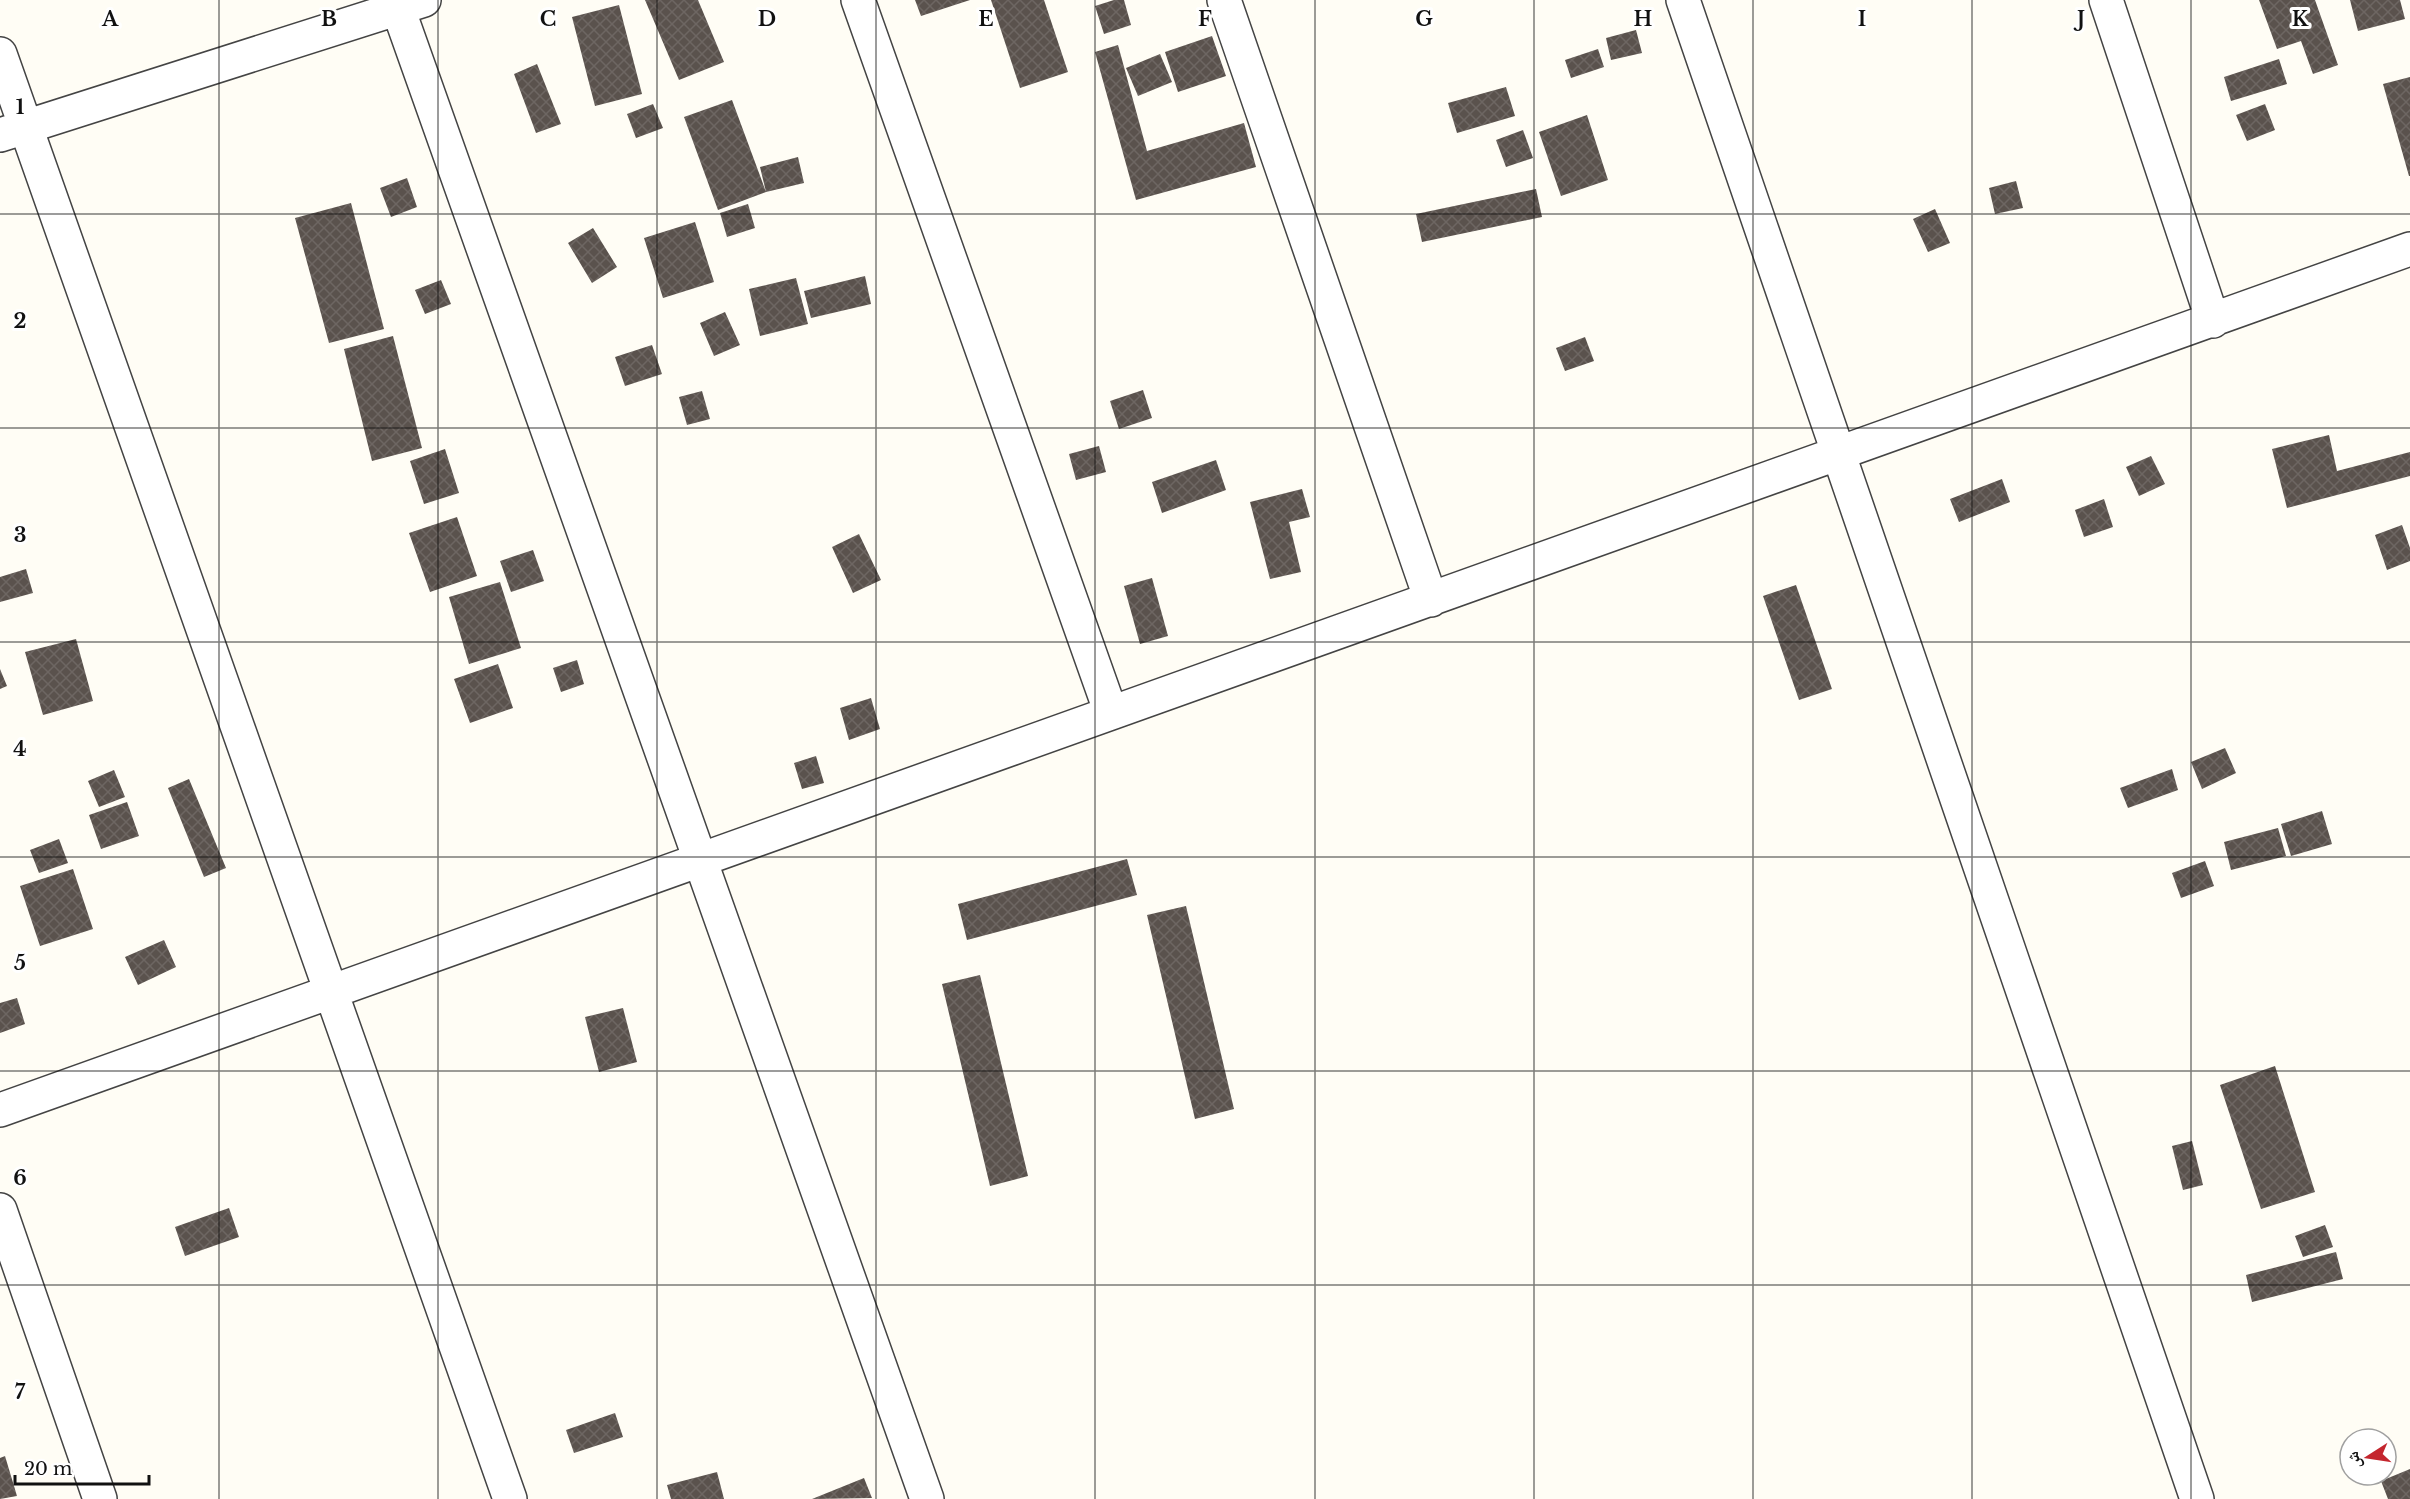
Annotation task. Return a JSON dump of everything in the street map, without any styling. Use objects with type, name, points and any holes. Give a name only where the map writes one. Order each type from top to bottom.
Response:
[{"type":"street","points":[[858,0],[1111,713]]},
{"type":"street","points":[[1224,0],[1431,600]]},
{"type":"street","points":[[1683,0],[2197,1499]]},
{"type":"street","points":[[2106,0],[2213,321]]},
{"type":"street","points":[[13,131],[406,3],[700,860],[927,1499]]},
{"type":"street","points":[[0,54],[13,131],[331,991],[510,1499]]},
{"type":"street","points":[[0,1110],[1839,455],[2410,249]]},
{"type":"street","points":[[0,1210],[100,1499]]},
{"type":"building","points":[[645,0],[698,0],[724,62],[679,80]]},
{"type":"building","points":[[915,0],[970,0],[921,16]]},
{"type":"building","points":[[991,0],[1044,0],[1068,72],[1020,88]]},
{"type":"building","points":[[1114,0],[1124,0],[1131,25],[1104,34],[1095,6]]},
{"type":"building","points":[[2259,0],[2315,0],[2338,65],[2313,74],[2301,41],[2277,49]]},
{"type":"building","points":[[2350,0],[2400,0],[2405,19],[2358,31]]},
{"type":"building","points":[[619,5],[642,94],[595,106],[572,17]]},
{"type":"building","points":[[1636,30],[1642,53],[1611,60],[1606,38]]},
{"type":"building","points":[[1212,36],[1226,76],[1178,92],[1165,52]]},
{"type":"building","points":[[1118,45],[1147,151],[1244,123],[1256,167],[1136,200],[1095,52]]},
{"type":"building","points":[[1598,49],[1604,67],[1571,78],[1565,60]]},
{"type":"building","points":[[1160,54],[1172,82],[1138,96],[1126,68]]},
{"type":"building","points":[[2279,59],[2287,84],[2231,101],[2224,77]]},
{"type":"building","points":[[537,64],[561,124],[536,133],[514,74]]},
{"type":"building","points":[[2410,77],[2410,176],[2409,176],[2383,84]]},
{"type":"building","points":[[1506,87],[1515,116],[1457,133],[1448,103]]},
{"type":"building","points":[[732,100],[766,192],[718,210],[684,117]]},
{"type":"building","points":[[653,104],[663,128],[636,138],[627,114]]},
{"type":"building","points":[[2265,104],[2275,130],[2247,141],[2236,115]]},
{"type":"building","points":[[1587,115],[1608,180],[1561,196],[1539,132]]},
{"type":"building","points":[[1523,130],[1533,158],[1506,167],[1496,140]]},
{"type":"building","points":[[798,157],[804,183],[766,192],[760,167]]},
{"type":"building","points":[[407,178],[417,207],[391,217],[380,188]]},
{"type":"building","points":[[2016,181],[2023,208],[1995,214],[1989,188]]},
{"type":"building","points":[[1536,189],[1542,217],[1422,242],[1416,214]]},
{"type":"building","points":[[351,203],[384,329],[329,343],[295,218]]},
{"type":"building","points":[[748,204],[755,228],[727,237],[720,213]]},
{"type":"building","points":[[1935,209],[1950,243],[1928,252],[1913,219]]},
{"type":"building","points":[[695,222],[714,282],[663,298],[644,238]]},
{"type":"building","points":[[593,228],[617,267],[592,283],[568,243]]},
{"type":"building","points":[[865,276],[871,304],[811,318],[804,291]]},
{"type":"building","points":[[796,278],[808,324],[760,336],[749,289]]},
{"type":"building","points":[[441,280],[451,304],[425,314],[415,290]]},
{"type":"building","points":[[725,312],[740,345],[714,356],[700,323]]},
{"type":"building","points":[[393,336],[422,448],[372,461],[344,349]]},
{"type":"building","points":[[1585,337],[1594,361],[1565,371],[1556,348]]},
{"type":"building","points":[[652,345],[662,374],[625,386],[615,357]]},
{"type":"building","points":[[1143,390],[1152,418],[1119,429],[1110,401]]},
{"type":"building","points":[[702,391],[710,419],[687,425],[679,397]]},
{"type":"building","points":[[2329,435],[2337,471],[2410,452],[2410,476],[2287,508],[2272,449]]},
{"type":"building","points":[[1099,446],[1106,472],[1076,480],[1069,454]]},
{"type":"building","points":[[445,449],[459,493],[424,504],[410,461]]},
{"type":"building","points":[[2151,456],[2165,484],[2139,496],[2126,467]]},
{"type":"building","points":[[1216,460],[1226,490],[1162,513],[1152,482]]},
{"type":"building","points":[[2002,479],[2010,502],[1959,522],[1950,499]]},
{"type":"building","points":[[1302,489],[1310,517],[1289,522],[1301,572],[1270,579],[1250,502]]},
{"type":"building","points":[[2104,499],[2113,527],[2084,537],[2075,510]]},
{"type":"building","points":[[457,517],[477,576],[430,592],[409,533]]},
{"type":"building","points":[[2402,525],[2410,548],[2410,561],[2387,570],[2375,535]]},
{"type":"building","points":[[859,534],[881,580],[853,593],[832,547]]},
{"type":"building","points":[[533,550],[544,581],[511,592],[500,561]]},
{"type":"building","points":[[26,569],[33,593],[0,602],[0,577]]},
{"type":"building","points":[[1152,578],[1168,636],[1140,644],[1124,586]]},
{"type":"building","points":[[500,582],[521,648],[469,664],[449,597]]},
{"type":"building","points":[[1796,585],[1832,689],[1799,700],[1763,596]]},
{"type":"building","points":[[76,639],[93,701],[43,715],[25,652]]},
{"type":"building","points":[[577,660],[584,684],[561,692],[553,668]]},
{"type":"building","points":[[498,664],[513,708],[470,723],[454,679]]},
{"type":"building","points":[[0,669],[7,686],[0,689]]},
{"type":"building","points":[[871,698],[880,729],[849,740],[840,708]]},
{"type":"building","points":[[2225,748],[2236,773],[2202,789],[2191,762]]},
{"type":"building","points":[[816,756],[824,783],[802,789],[794,763]]},
{"type":"building","points":[[2172,769],[2178,790],[2128,808],[2120,788]]},
{"type":"building","points":[[114,770],[125,797],[99,807],[88,781]]},
{"type":"building","points":[[189,779],[226,868],[204,877],[168,788]]},
{"type":"building","points":[[127,802],[139,836],[101,849],[89,815]]},
{"type":"building","points":[[2322,811],[2332,844],[2291,856],[2281,824]]},
{"type":"building","points":[[2278,828],[2286,856],[2231,870],[2224,842]]},
{"type":"building","points":[[59,839],[68,863],[39,873],[30,850]]},
{"type":"building","points":[[1127,859],[1137,895],[967,940],[958,904]]},
{"type":"building","points":[[2205,861],[2214,886],[2181,898],[2172,873]]},
{"type":"building","points":[[73,869],[93,929],[40,946],[20,886]]},
{"type":"building","points":[[1186,906],[1234,1109],[1195,1119],[1147,915]]},
{"type":"building","points":[[164,940],[176,967],[138,985],[125,957]]},
{"type":"building","points":[[980,975],[1028,1176],[990,1186],[942,984]]},
{"type":"building","points":[[17,998],[25,1024],[0,1033],[0,1003]]},
{"type":"building","points":[[623,1008],[637,1062],[599,1072],[585,1017]]},
{"type":"building","points":[[2275,1066],[2315,1192],[2261,1209],[2220,1085]]},
{"type":"building","points":[[2192,1141],[2203,1185],[2183,1190],[2172,1146]]},
{"type":"building","points":[[229,1208],[239,1237],[185,1256],[175,1227]]},
{"type":"building","points":[[2325,1225],[2333,1247],[2303,1257],[2295,1236]]},
{"type":"building","points":[[2336,1252],[2343,1279],[2252,1302],[2246,1275]]},
{"type":"building","points":[[615,1413],[623,1437],[574,1453],[566,1430]]},
{"type":"building","points":[[5,1456],[17,1496],[0,1499],[0,1458]]},
{"type":"building","points":[[2410,1469],[2410,1499],[2388,1499],[2383,1487],[2398,1487],[2398,1474]]},
{"type":"building","points":[[717,1472],[724,1499],[671,1499],[667,1485]]},
{"type":"building","points":[[864,1478],[872,1498],[812,1499]]}]
